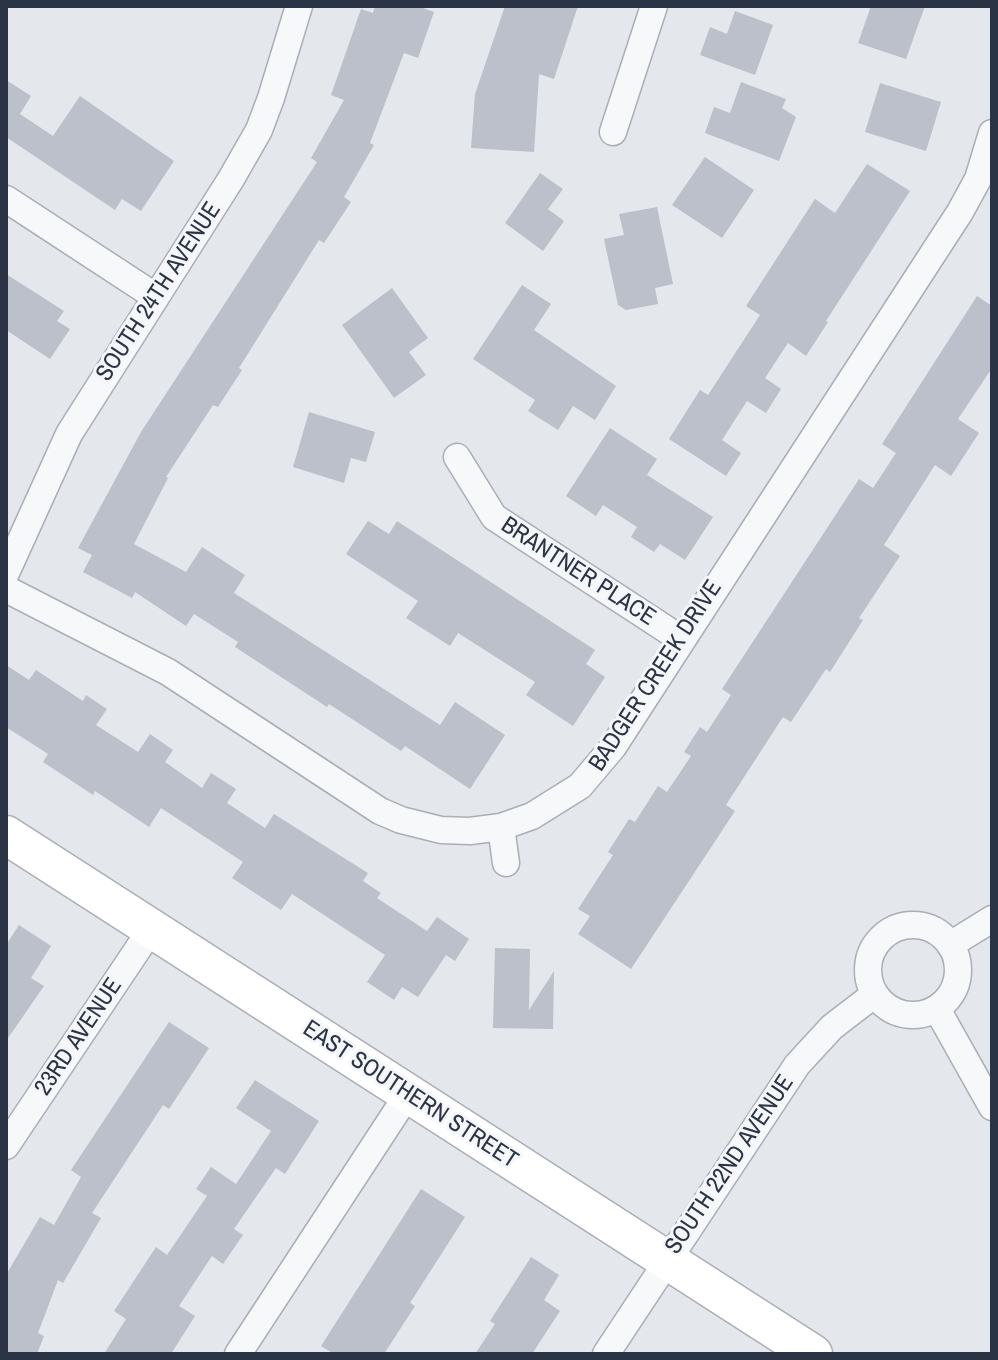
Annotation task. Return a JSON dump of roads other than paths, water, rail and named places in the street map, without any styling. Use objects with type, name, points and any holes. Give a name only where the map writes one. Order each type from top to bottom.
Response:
[{"type":"street","name":"SOUTH 24TH AVENUE","points":[[6,573],[69,434],[259,130],[299,6]]},
{"type":"street","points":[[613,132],[654,6]]},
{"type":"street","name":"BADGER CREEK DRIVE","points":[[6,589],[168,672],[380,811],[401,820],[441,830],[501,827],[553,805],[596,771],[960,212],[978,179],[992,133]]},
{"type":"street","points":[[6,199],[156,297]]},
{"type":"street","name":"BRANTNER PLACE","points":[[457,457],[494,517],[681,639]]},
{"type":"street","points":[[501,827],[506,863]]},
{"type":"street","name":"EAST SOUTHERN STREET","points":[[6,835],[813,1354]]},
{"type":"street","points":[[950,945],[992,919]]},
{"type":"street","points":[[918,925],[932,929],[950,945],[958,962],[958,977],[954,991],[937,1009],[920,1015],[905,1015],[890,1010],[870,987],[867,971],[869,956],[888,931],[918,925]]},
{"type":"street","name":"23RD AVENUE","points":[[6,1146],[152,928]]},
{"type":"street","name":"SOUTH 22ND AVENUE","points":[[606,1354],[797,1065],[832,1027],[875,994]]},
{"type":"street","points":[[937,1009],[992,1107]]},
{"type":"street","points":[[238,1354],[408,1094]]}]
